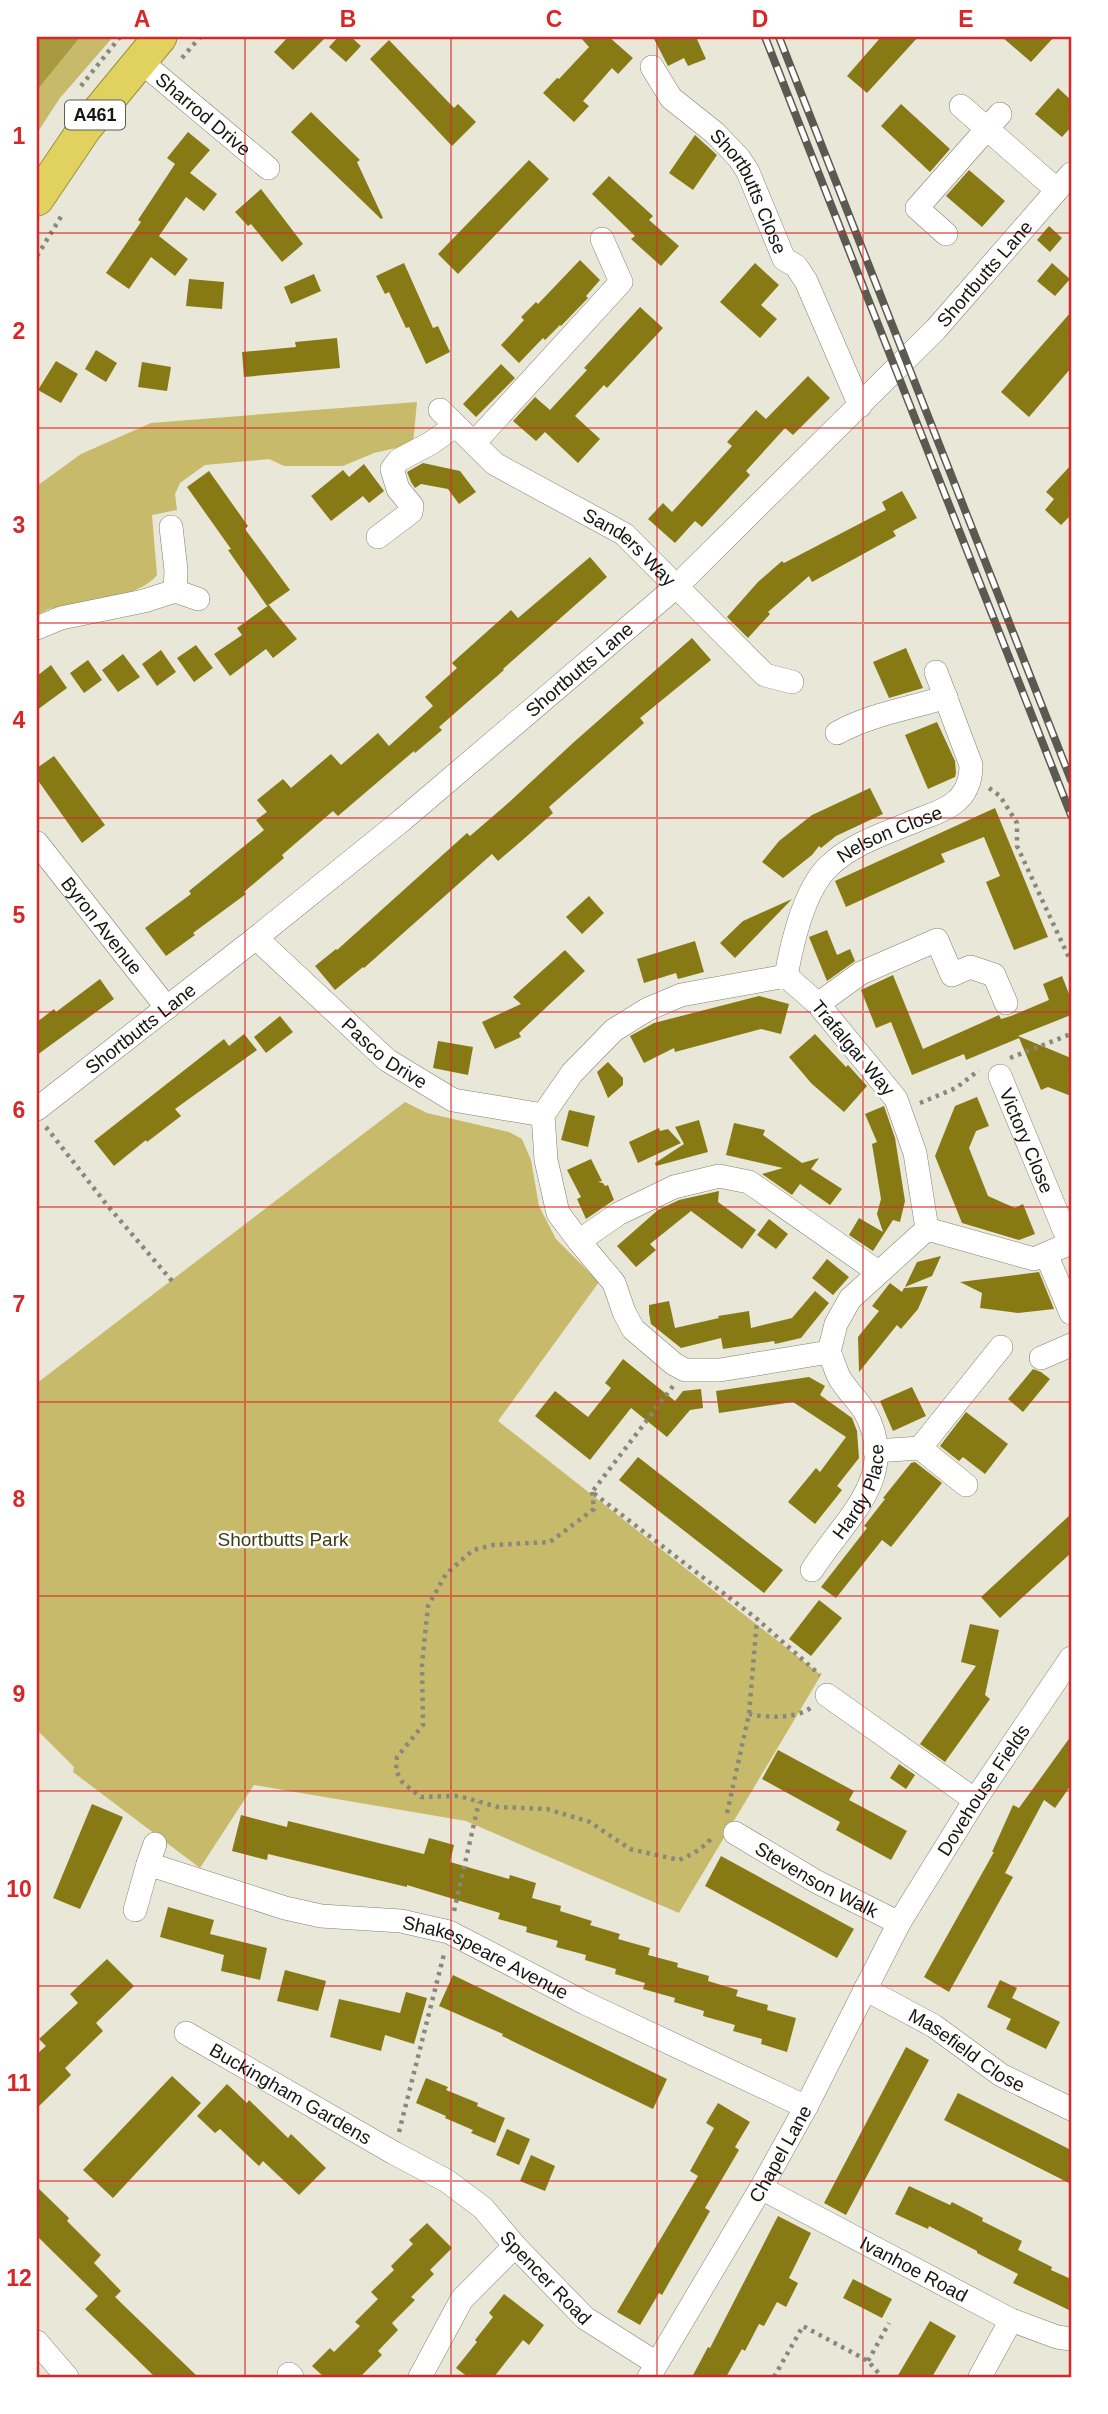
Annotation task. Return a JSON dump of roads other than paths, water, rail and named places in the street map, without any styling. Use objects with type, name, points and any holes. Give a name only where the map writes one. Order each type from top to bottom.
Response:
[{"type":"highway","name":"A461","points":[[50,205],[85,128],[154,59]]},
{"type":"street","name":"Sharrod Drive","points":[[154,59],[268,168]]},
{"type":"street","name":"Shortbutts Close","points":[[652,67],[671,98],[715,133],[739,158],[748,172],[784,258],[796,267],[806,281],[860,406]]},
{"type":"street","points":[[961,106],[994,121],[1064,182]]},
{"type":"street","points":[[946,234],[917,208],[994,121]]},
{"type":"street","name":"Shortbutts Lane","points":[[39,1115],[167,1008],[401,821],[677,586],[936,329],[1064,182]]},
{"type":"street","points":[[474,443],[621,282],[602,239]]},
{"type":"street","name":"Sanders Way","points":[[379,537],[411,512],[412,506],[398,488],[392,468],[399,460],[431,443],[447,418],[495,464],[624,534],[765,675],[792,682]]},
{"type":"street","points":[[171,527],[176,570],[175,591]]},
{"type":"street","points":[[37,628],[61,618],[144,601],[175,591],[198,599]]},
{"type":"street","points":[[836,733],[876,715],[946,697],[936,672]]},
{"type":"street","name":"Nelson Close","points":[[786,976],[810,893],[828,866],[842,855],[878,836],[942,811],[955,803],[966,791],[971,765],[946,697]]},
{"type":"street","name":"Byron Avenue","points":[[37,843],[167,1008]]},
{"type":"street","name":"Pasco Drive","points":[[256,938],[387,1060],[453,1100],[543,1115]]},
{"type":"street","points":[[818,1004],[861,973],[937,940],[952,975],[970,967],[994,975],[1006,1003]]},
{"type":"street","points":[[786,976],[681,995],[648,1009],[614,1030],[592,1050],[572,1073],[543,1115],[546,1160],[558,1213],[614,1283],[633,1329],[685,1370],[720,1370],[829,1352],[836,1324],[850,1299],[927,1229]]},
{"type":"street","name":"Trafalgar Way","points":[[786,976],[818,1004],[896,1098],[915,1153],[927,1229]]},
{"type":"street","name":"Victory Close","points":[[927,1229],[1034,1259],[1071,1244],[1000,1076]]},
{"type":"street","points":[[579,1241],[618,1214],[674,1187],[719,1176],[748,1182],[878,1272]]},
{"type":"street","points":[[1046,1254],[1071,1314]]},
{"type":"street","points":[[1041,1359],[1071,1345]]},
{"type":"street","points":[[920,1448],[1002,1347]]},
{"type":"street","name":"Hardy Place","points":[[815,1555],[859,1508],[876,1471],[874,1438],[865,1413],[840,1378],[829,1352]]},
{"type":"street","points":[[875,1451],[920,1448],[966,1485]]},
{"type":"street","name":"Dovehouse Fields","points":[[899,1923],[975,1800],[1071,1658]]},
{"type":"street","points":[[824,1685],[975,1800]]},
{"type":"street","name":"Stevenson Walk","points":[[725,1830],[817,1882],[899,1923]]},
{"type":"street","name":"Shakespeare Avenue","points":[[135,1910],[152,1854],[285,1908],[321,1916],[401,1921],[449,1932],[584,2003],[806,2107]]},
{"type":"street","name":"Chapel Lane","points":[[653,2370],[806,2107],[899,1923]]},
{"type":"street","name":"Masefield Close","points":[[865,1989],[934,2026],[1001,2075],[1068,2101]]},
{"type":"street","name":"Buckingham Gardens","points":[[187,2033],[394,2153]]},
{"type":"street","name":"Spencer Road","points":[[394,2153],[451,2173],[515,2246],[585,2318],[653,2370]]},
{"type":"street","name":"Ivanhoe Road","points":[[761,2188],[1011,2320],[1057,2337],[1071,2339]]},
{"type":"street","points":[[420,2377],[462,2298],[515,2246]]},
{"type":"street","points":[[981,2377],[1011,2320]]},
{"type":"street","points":[[37,2342],[67,2377]]},
{"type":"railway","points":[[765,37],[1071,815]]},
{"type":"railway","points":[[779,37],[1071,780]]},
{"type":"park label","name":"Shortbutts Park","points":[[283,1539]]}]
